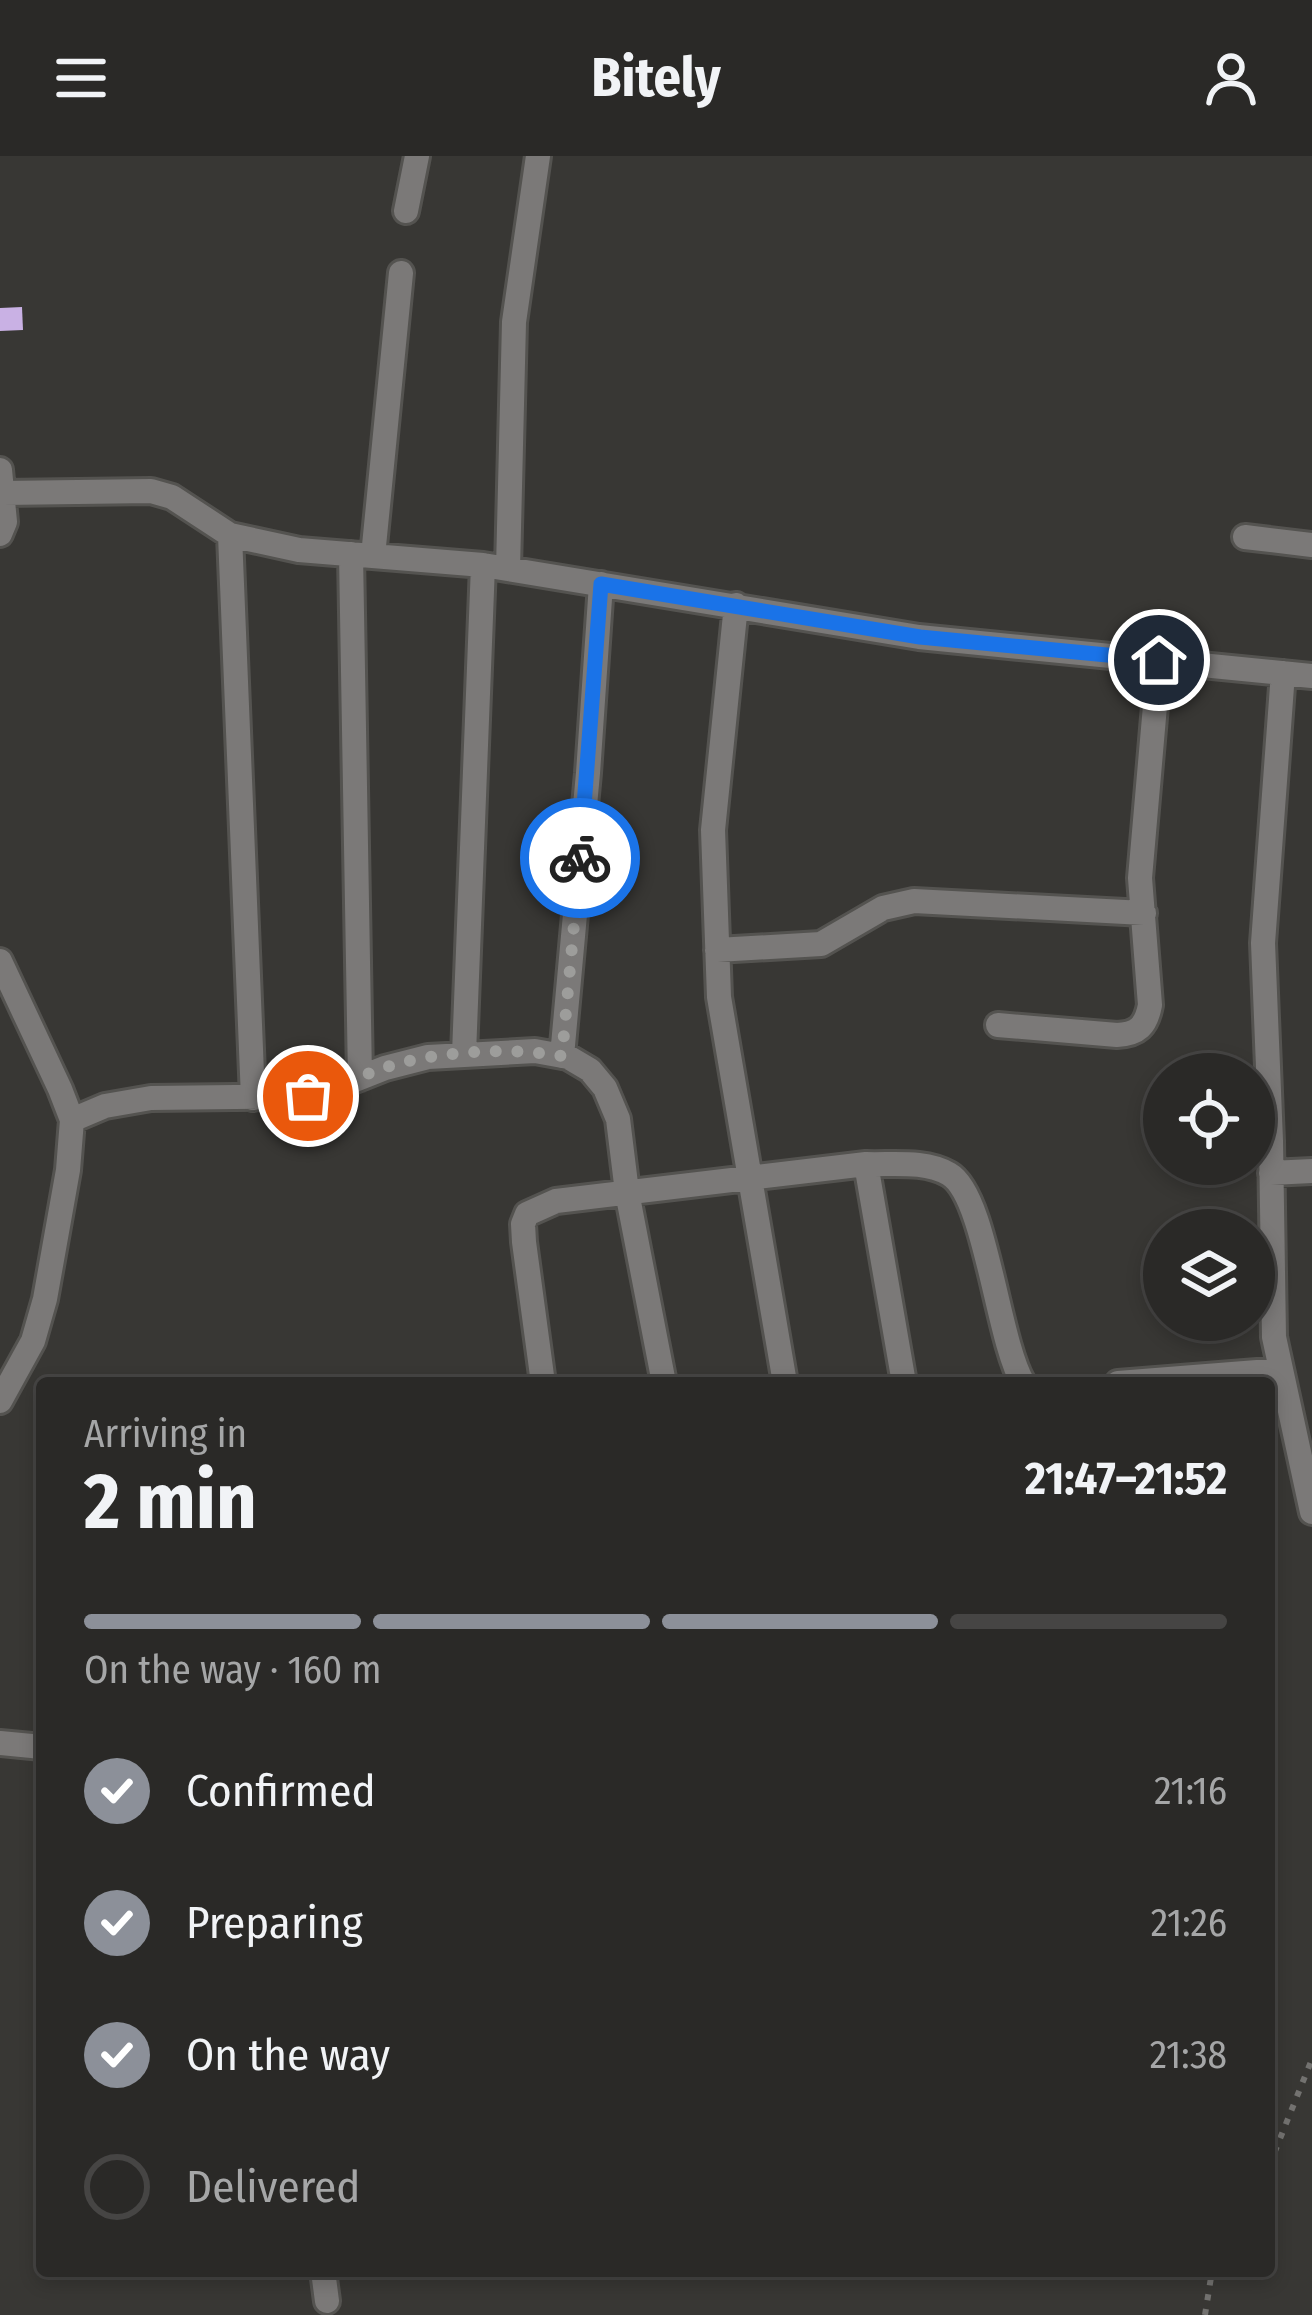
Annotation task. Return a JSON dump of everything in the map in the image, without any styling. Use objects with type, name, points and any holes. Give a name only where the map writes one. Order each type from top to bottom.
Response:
[{"type":"street","points":[[406,211],[417,156]]},
{"type":"street","points":[[464,1054],[514,322],[538,156]]},
{"type":"street","points":[[360,1078],[362,555],[401,273]]},
{"type":"street","points":[[0,534],[5,522],[2,482],[151,491],[172,497],[230,535],[299,550],[496,567],[920,637],[1312,676]]},
{"type":"street","points":[[230,535],[253,1098]]},
{"type":"street","points":[[1245,536],[1312,545]]},
{"type":"street","points":[[562,1056],[601,584]]},
{"type":"street","points":[[736,605],[713,830],[719,997],[784,1377]]},
{"type":"street","points":[[998,1025],[1117,1035],[1143,1027],[1150,1005],[1140,878],[1159,660]]},
{"type":"street","points":[[1267,1053],[1264,898],[1283,673]]},
{"type":"street","points":[[717,950],[821,944],[884,908],[914,901],[1144,914]]},
{"type":"street","points":[[0,962],[72,1120],[46,1299],[33,1341],[0,1401]]},
{"type":"street","points":[[72,1120],[129,1101],[308,1096],[428,1057],[535,1051],[562,1056],[590,1070],[618,1119],[627,1192],[663,1377]]},
{"type":"street","points":[[866,1164],[903,1377]]},
{"type":"street","points":[[542,1377],[524,1242],[527,1214],[556,1201],[866,1164],[913,1165],[954,1176],[971,1200],[1020,1377]]},
{"type":"street","points":[[1275,1173],[1312,1171]]},
{"type":"street","points":[[1271,1185],[1274,1337],[1312,1512]]},
{"type":"street","points":[[1193,1377],[1281,1370]]},
{"type":"street","points":[[0,1743],[36,1746]]},
{"type":"street","points":[[323,2277],[327,2301]]},
{"type":"path","points":[[1275,2151],[1312,2059]]},
{"type":"path","points":[[1205,2315],[1211,2277]]},
{"type":"building","points":[[22,307],[23,330],[0,331],[0,308]]},
{"type":"way so far","points":[[308,1096],[428,1057],[535,1051],[562,1056],[580,858]]},
{"type":"route","points":[[580,858],[601,584],[920,637],[1159,660]]}]
